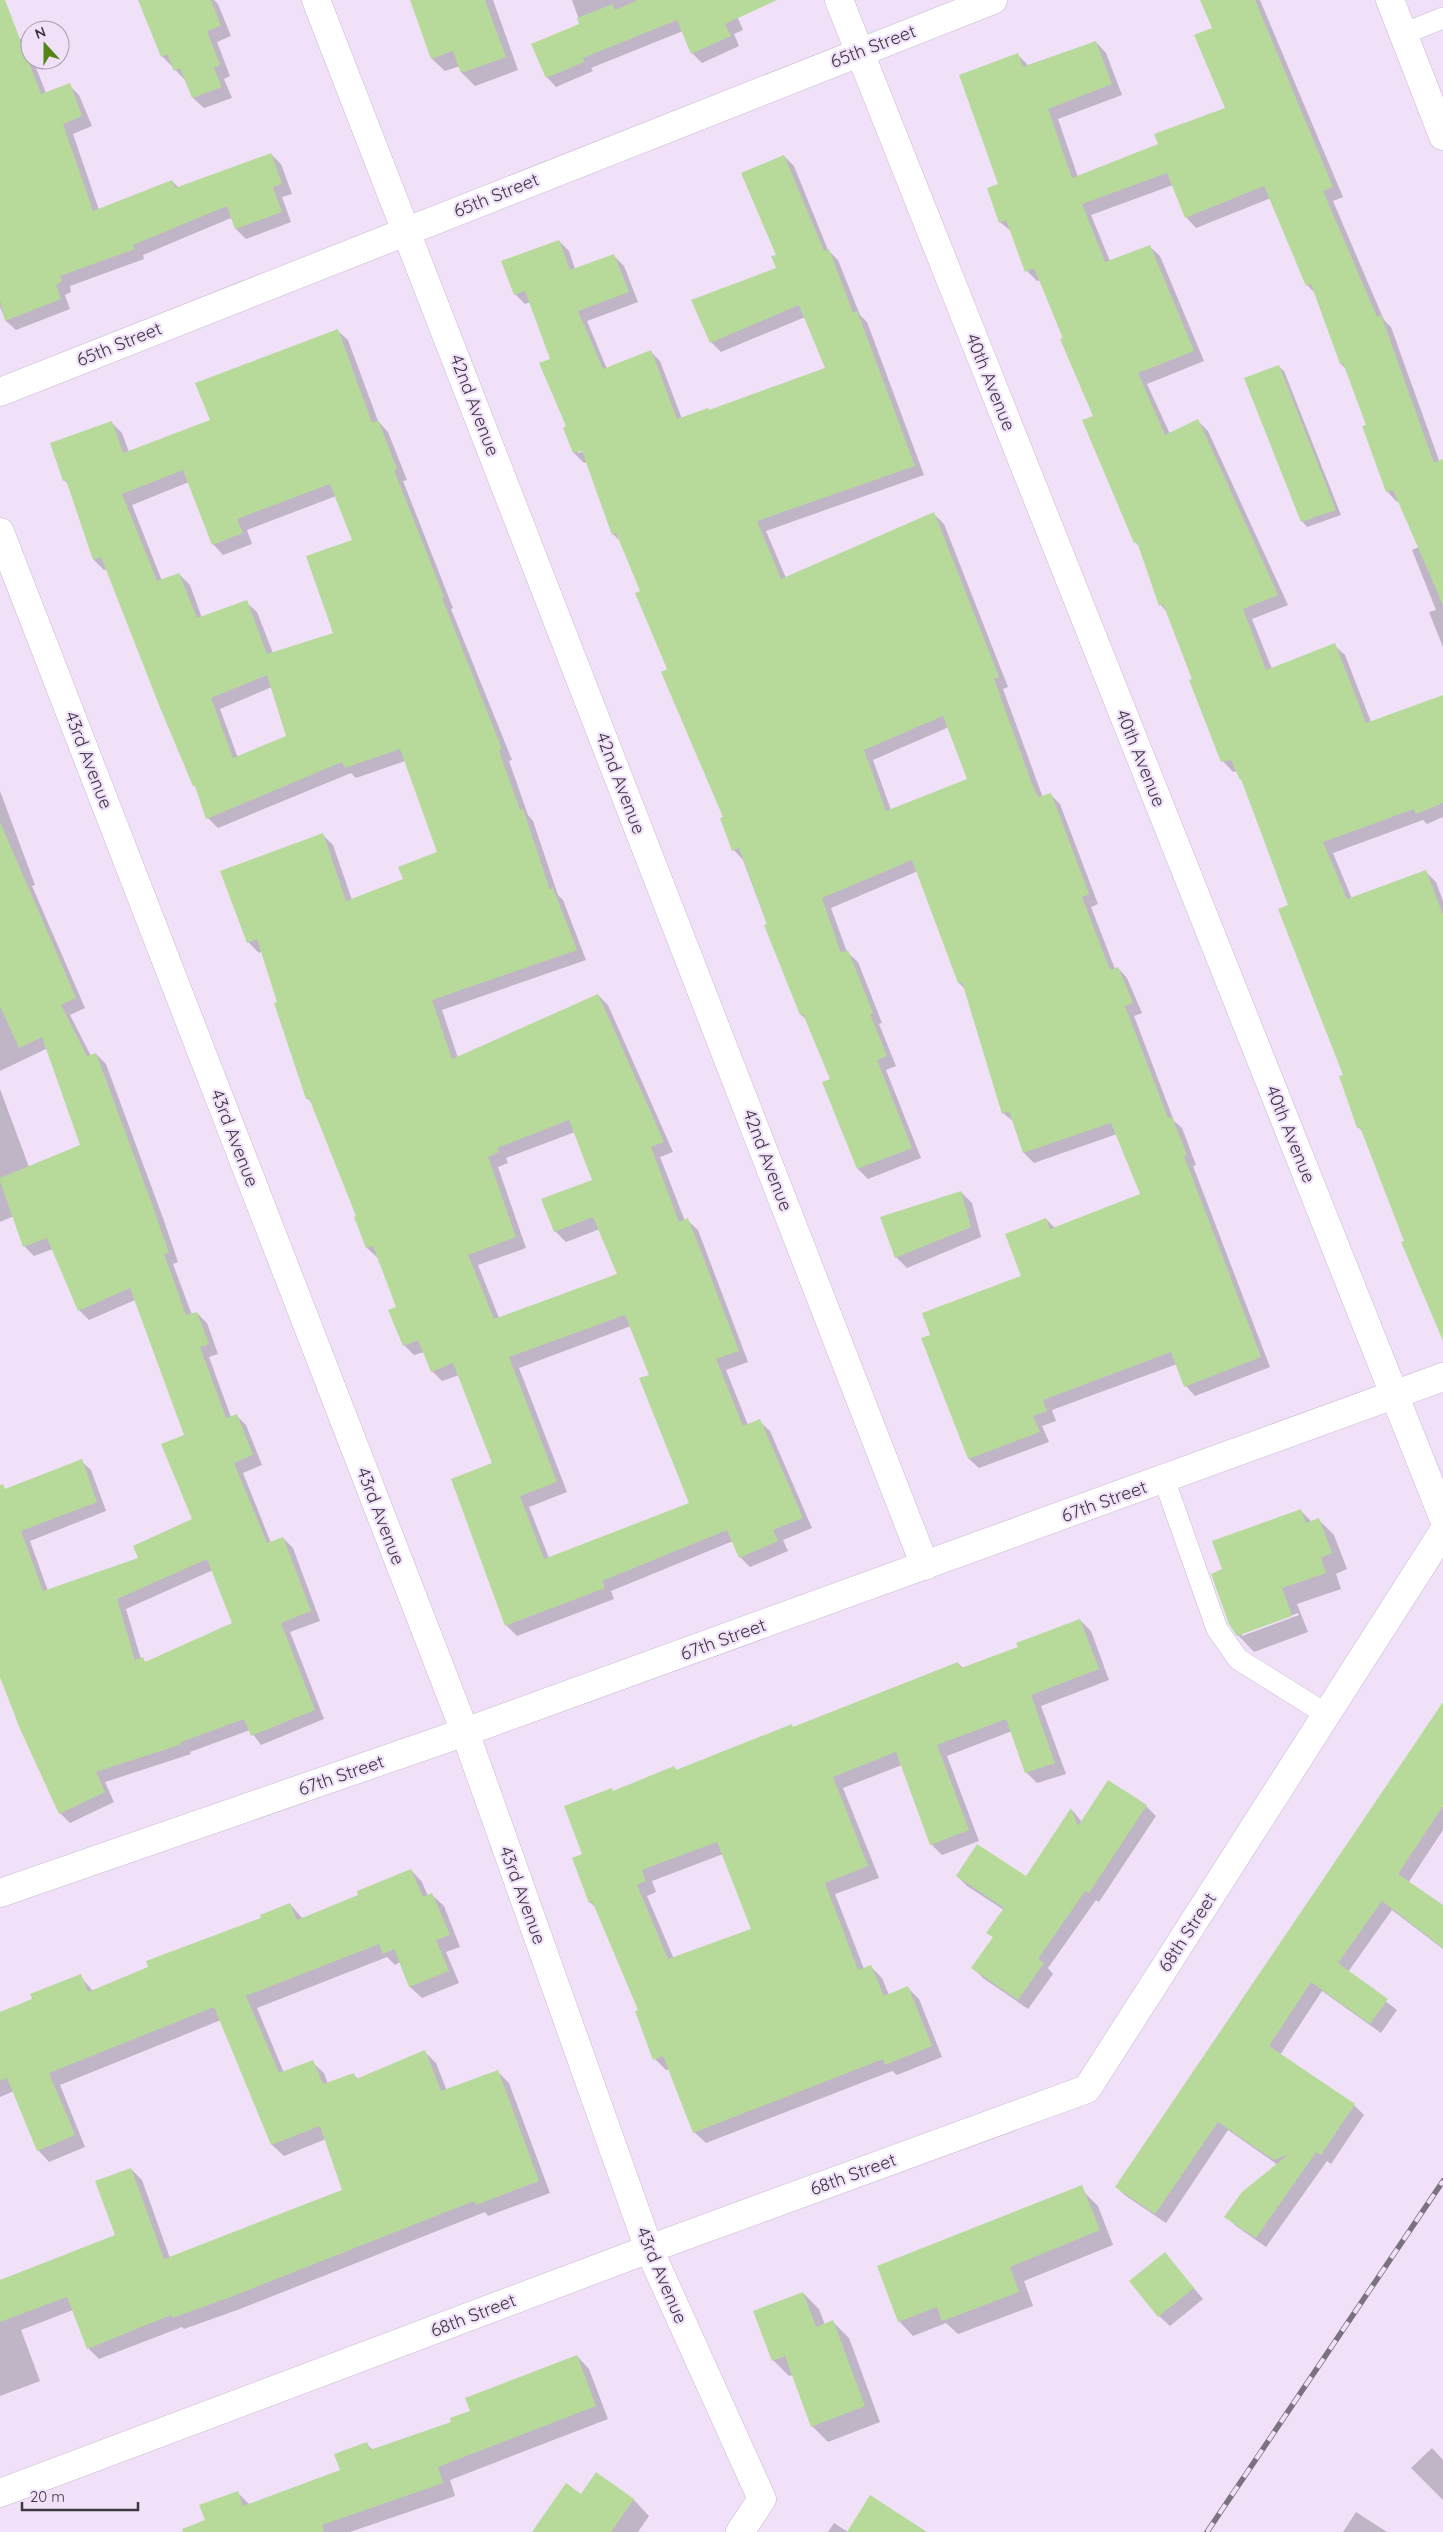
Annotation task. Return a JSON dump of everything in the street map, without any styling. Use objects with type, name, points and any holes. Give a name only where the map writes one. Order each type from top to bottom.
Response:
[{"type":"street","name":"42nd Avenue","points":[[316,0],[925,1566]]},
{"type":"street","name":"40th Avenue","points":[[839,0],[1443,1517]]},
{"type":"street","name":"65th Street","points":[[0,392],[858,51],[993,0]]},
{"type":"street","points":[[1390,0],[1443,136]]},
{"type":"street","name":"43rd Avenue","points":[[0,532],[465,1732],[649,2248],[762,2499],[740,2532]]},
{"type":"street","name":"67th Street","points":[[0,1893],[465,1732],[1443,1377]]},
{"type":"street","name":"68th Street","points":[[0,2493],[649,2248],[1087,2089],[1443,1532]]},
{"type":"lane","points":[[1403,34],[1443,18]]},
{"type":"lane","points":[[1164,1479],[1217,1629],[1227,1644],[1238,1659],[1326,1714]]},
{"type":"building","points":[[0,0],[5,0],[20,39],[20,70],[32,70],[41,94],[70,83],[82,116],[63,124],[93,211],[172,180],[175,188],[271,153],[282,184],[273,187],[282,212],[235,229],[227,206],[133,245],[135,249],[60,276],[62,281],[56,285],[61,299],[5,321],[0,300]]},
{"type":"building","points":[[138,0],[211,0],[221,26],[207,31],[220,65],[214,68],[222,87],[192,98],[180,68],[174,71],[167,54],[161,57]]},
{"type":"building","points":[[410,0],[485,0],[506,57],[461,73],[453,51],[431,59]]},
{"type":"building","points":[[638,0],[777,0],[725,24],[731,36],[691,54],[677,20],[583,58],[584,62],[546,78],[531,44],[579,24],[577,18],[613,4],[615,10]]},
{"type":"building","points":[[1200,0],[1255,0],[1333,187],[1323,191],[1377,317],[1381,315],[1434,463],[1443,459],[1443,605],[1393,490],[1386,492],[1362,426],[1366,425],[1343,363],[1340,364],[1311,284],[1306,286],[1264,186],[1185,218],[1167,173],[1082,204],[1105,262],[1150,245],[1194,351],[1138,373],[1165,435],[1198,419],[1278,595],[1243,609],[1266,670],[1335,643],[1366,723],[1443,695],[1443,803],[1416,814],[1414,809],[1323,842],[1347,899],[1426,870],[1443,915],[1443,1341],[1401,1242],[1404,1241],[1360,1127],[1357,1128],[1339,1076],[1343,1075],[1278,909],[1288,905],[1241,779],[1231,760],[1221,762],[1189,680],[1192,679],[1163,604],[1159,606],[1137,542],[1134,543],[1082,420],[1093,416],[1060,339],[1063,338],[1034,268],[1025,272],[1006,220],[999,223],[987,188],[998,184],[959,75],[1018,53],[1023,67],[1096,41],[1112,84],[1048,109],[1072,178],[1158,144],[1154,134],[1225,108],[1194,35],[1212,28]]},
{"type":"building","points":[[784,155],[824,251],[829,249],[853,313],[857,311],[915,466],[757,521],[781,579],[934,512],[999,677],[994,679],[1032,784],[1038,797],[1051,793],[1089,894],[1082,897],[1110,970],[1118,967],[1133,1003],[1125,1006],[1168,1118],[1172,1117],[1187,1155],[1184,1156],[1261,1357],[1184,1387],[1171,1352],[1043,1400],[1047,1411],[1033,1416],[1040,1432],[968,1459],[921,1338],[930,1335],[922,1313],[1021,1276],[1005,1234],[1046,1218],[1050,1229],[1140,1194],[1111,1123],[1023,1153],[1009,1111],[1002,1114],[962,982],[958,983],[912,860],[822,898],[841,953],[848,950],[873,1013],[870,1014],[887,1056],[877,1060],[912,1148],[857,1169],[822,1082],[830,1079],[803,1014],[800,1015],[764,925],[767,924],[739,848],[732,851],[720,818],[723,817],[661,672],[667,669],[635,593],[640,591],[616,533],[612,535],[582,451],[573,453],[563,428],[566,426],[539,363],[550,359],[525,291],[514,295],[501,261],[559,240],[570,270],[614,254],[629,292],[578,311],[603,369],[651,350],[677,419],[708,408],[709,410],[825,368],[799,305],[710,343],[691,300],[776,268],[771,256],[776,255],[741,173]],"holes":[[[943,716],[967,779],[886,811],[864,750]]]},
{"type":"building","points":[[338,329],[372,423],[378,420],[397,469],[394,470],[502,749],[499,751],[520,810],[523,809],[550,890],[553,888],[577,950],[432,1000],[452,1059],[598,994],[664,1142],[651,1147],[679,1222],[688,1218],[739,1351],[716,1359],[743,1426],[760,1419],[803,1518],[773,1530],[778,1541],[739,1558],[727,1530],[602,1581],[605,1588],[505,1626],[451,1479],[492,1463],[453,1363],[431,1372],[418,1340],[403,1346],[388,1310],[396,1307],[373,1246],[366,1248],[354,1217],[356,1216],[309,1098],[306,1099],[274,1003],[277,1002],[257,939],[247,943],[220,871],[323,833],[346,901],[403,879],[398,867],[437,852],[400,749],[345,768],[342,762],[206,819],[195,786],[193,786],[161,710],[101,557],[93,560],[66,480],[63,481],[50,443],[112,421],[123,453],[210,420],[195,383]],"holes":[[[183,470],[212,545],[243,533],[237,519],[330,484],[352,540],[306,556],[333,633],[267,654],[247,600],[197,618],[179,573],[157,581],[122,494]],[[267,675],[286,736],[233,758],[211,698]],[[569,1120],[592,1180],[541,1199],[554,1232],[593,1217],[617,1274],[494,1319],[468,1255],[516,1237],[488,1157],[499,1152],[497,1148]],[[625,1315],[649,1375],[639,1378],[689,1503],[544,1559],[520,1496],[557,1482],[509,1357]]]},
{"type":"building","points":[[1279,365],[1336,510],[1301,522],[1244,378]]},
{"type":"building","points":[[0,822],[76,998],[61,1005],[87,1056],[96,1053],[169,1253],[164,1254],[186,1315],[197,1312],[209,1344],[200,1347],[226,1418],[237,1414],[253,1455],[234,1463],[267,1543],[283,1537],[311,1611],[281,1623],[315,1710],[251,1736],[244,1719],[181,1742],[182,1744],[96,1772],[105,1792],[59,1814],[20,1729],[0,1677],[0,1485],[3,1484],[5,1489],[82,1459],[97,1502],[21,1531],[43,1591],[138,1558],[133,1546],[192,1519],[161,1444],[184,1435],[130,1288],[78,1311],[47,1238],[23,1247],[0,1178],[80,1145],[42,1037],[19,1048],[0,1006]],"holes":[[[207,1559],[232,1623],[145,1662],[143,1657],[135,1660],[117,1599]]]},
{"type":"building","points":[[961,1191],[971,1227],[895,1258],[880,1217]]},
{"type":"building","points":[[1301,1509],[1306,1523],[1319,1518],[1332,1553],[1321,1558],[1326,1573],[1282,1588],[1292,1616],[1237,1636],[1229,1624],[1211,1574],[1222,1569],[1212,1541]]},
{"type":"building","points":[[1080,1619],[1099,1669],[1031,1695],[1055,1763],[1025,1773],[1006,1719],[937,1745],[969,1830],[930,1845],[896,1752],[833,1777],[868,1866],[825,1883],[858,1970],[871,1965],[884,1996],[908,1986],[932,2046],[885,2065],[883,2059],[693,2133],[663,2056],[653,2060],[635,2011],[638,2010],[592,1901],[589,1903],[572,1858],[582,1854],[564,1806],[612,1788],[613,1791],[674,1766],[676,1770],[792,1724],[793,1727],[958,1662],[961,1668],[1018,1647],[1016,1643]],"holes":[[[717,1842],[751,1929],[668,1959],[637,1885],[646,1881],[642,1870]]]},
{"type":"building","points":[[1443,1702],[1443,1806],[1398,1874],[1443,1905],[1443,1948],[1382,1901],[1338,1963],[1388,1999],[1370,2024],[1311,1982],[1269,2046],[1355,2104],[1321,2155],[1316,2152],[1256,2238],[1224,2217],[1242,2192],[1289,2154],[1274,2160],[1218,2122],[1155,2214],[1115,2187]]},
{"type":"building","points":[[1108,1780],[1147,1805],[1089,1893],[1085,1891],[1038,1959],[1044,1963],[1018,2000],[971,1968],[993,1937],[986,1933],[1004,1908],[956,1876],[977,1844],[1026,1876],[1071,1808],[1078,1826]]},
{"type":"building","points":[[411,1869],[423,1897],[432,1893],[450,1935],[436,1940],[449,1971],[409,1987],[394,1949],[383,1954],[379,1944],[246,1996],[279,2073],[313,2060],[323,2084],[354,2073],[356,2079],[425,2050],[441,2091],[498,2070],[539,2181],[476,2205],[474,2201],[228,2298],[172,2318],[171,2315],[87,2349],[67,2297],[0,2322],[0,2280],[115,2235],[95,2181],[131,2168],[164,2259],[342,2190],[320,2126],[271,2145],[214,2007],[49,2073],[75,2135],[37,2151],[7,2078],[0,2081],[0,2012],[32,1999],[30,1994],[81,1974],[88,1992],[148,1967],[146,1961],[261,1918],[260,1915],[290,1903],[297,1920],[358,1895],[357,1891]]},
{"type":"building","points":[[1082,2185],[1100,2230],[1010,2267],[1019,2292],[942,2321],[937,2307],[898,2322],[877,2266]]},
{"type":"building","points":[[1165,2252],[1194,2288],[1158,2317],[1129,2281]]},
{"type":"building","points":[[803,2292],[816,2327],[833,2320],[865,2406],[811,2427],[785,2356],[772,2361],[753,2311]]},
{"type":"building","points":[[577,2355],[596,2406],[438,2467],[443,2483],[322,2525],[324,2532],[183,2532],[182,2529],[205,2520],[199,2505],[238,2491],[243,2506],[340,2470],[334,2454],[367,2442],[370,2450],[451,2422],[450,2418],[470,2411],[465,2398]]},
{"type":"building","points":[[596,2472],[634,2499],[611,2532],[532,2532],[566,2483],[581,2494]]},
{"type":"building","points":[[870,2495],[927,2532],[847,2532]]},
{"type":"railway","points":[[1207,2532],[1443,2181]]}]
